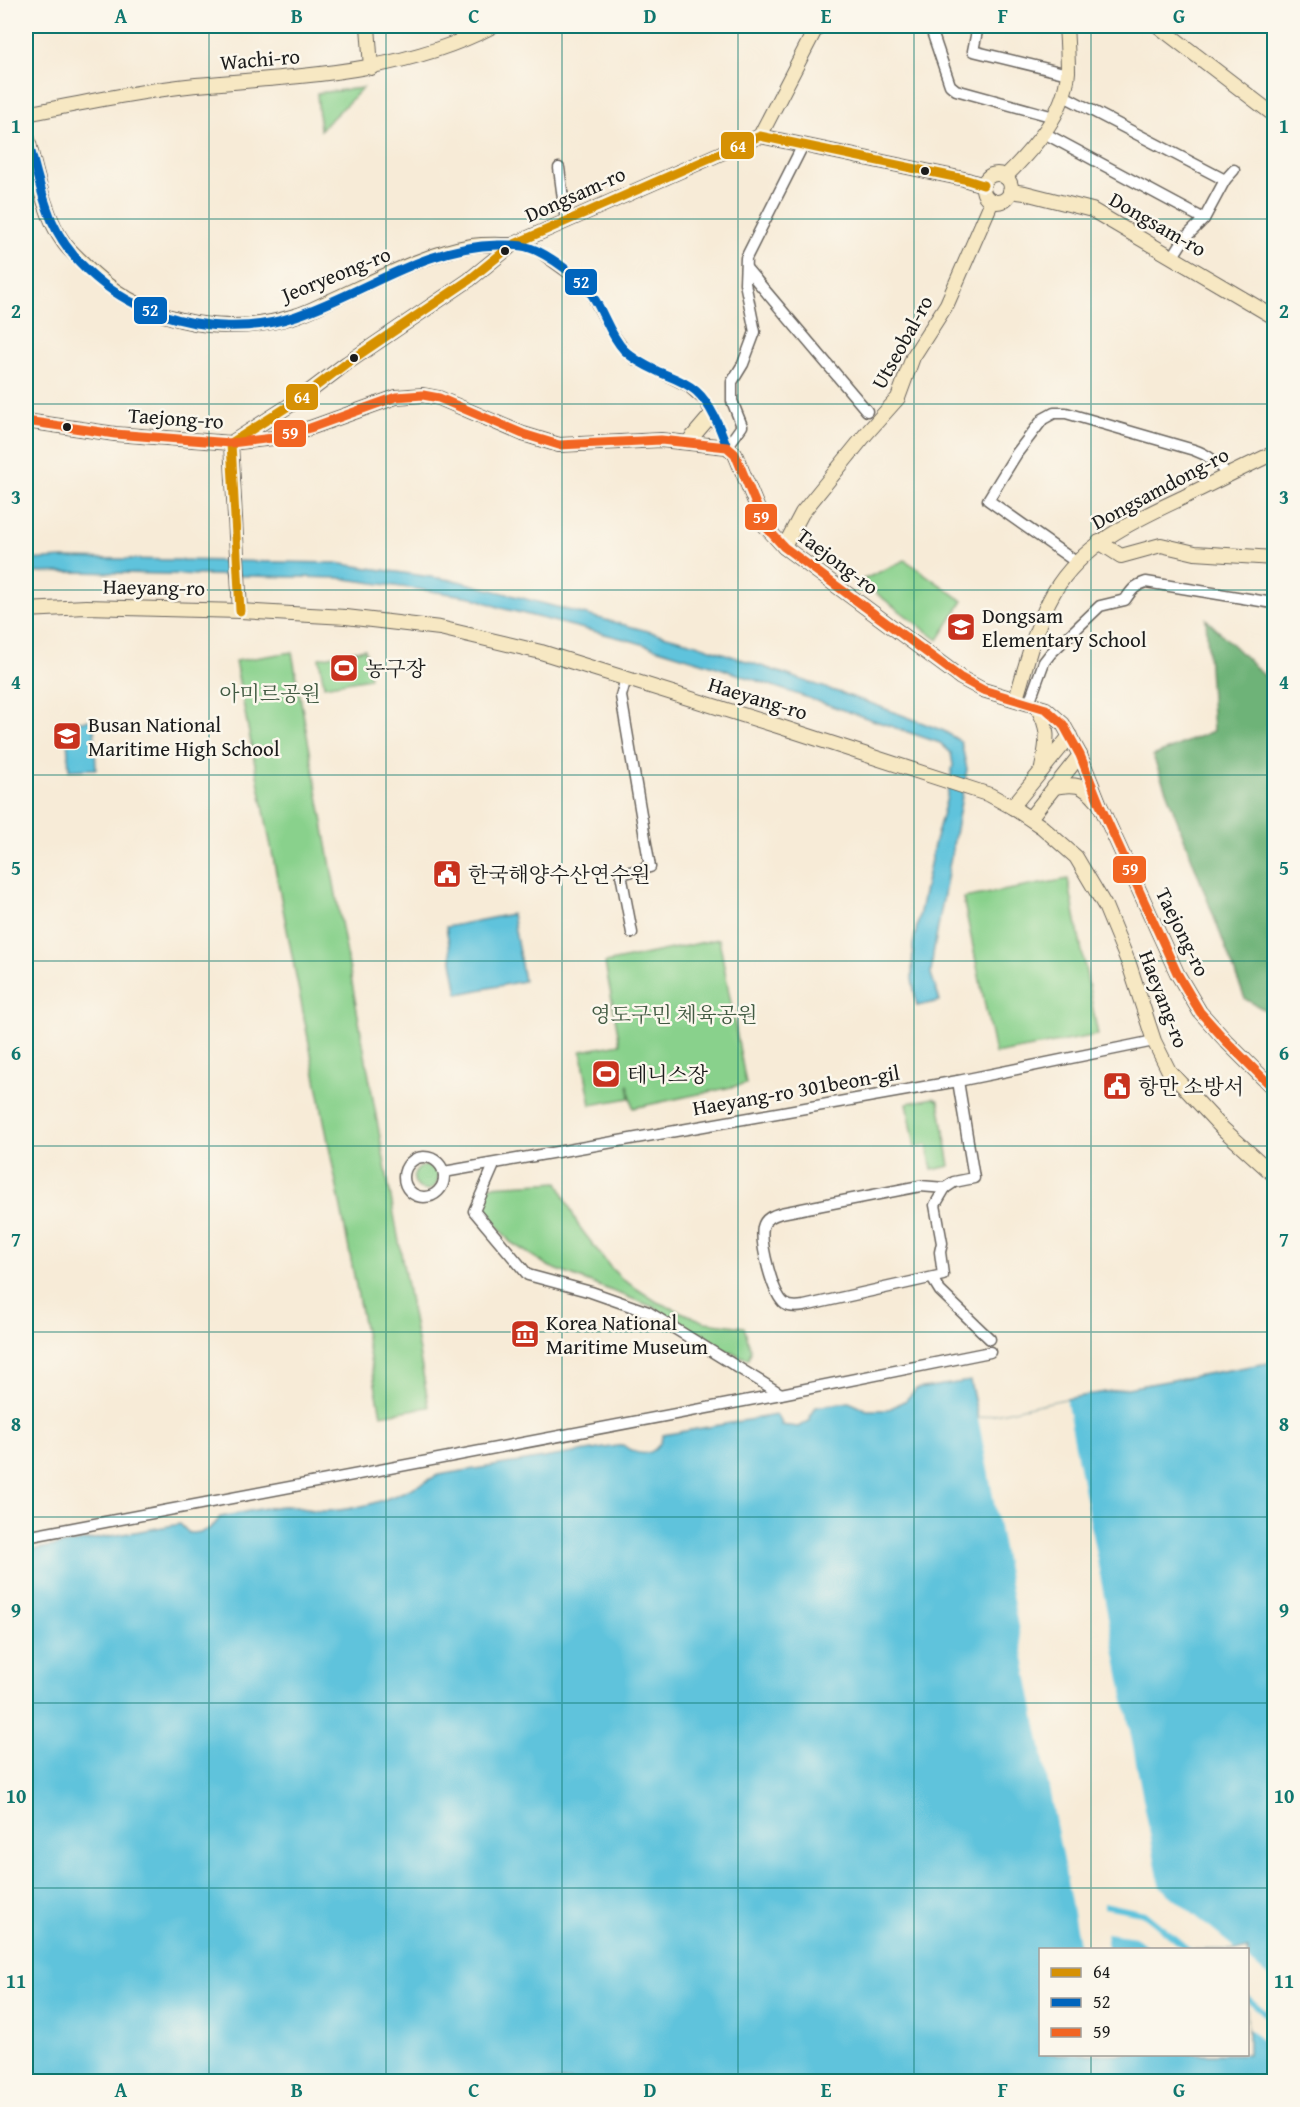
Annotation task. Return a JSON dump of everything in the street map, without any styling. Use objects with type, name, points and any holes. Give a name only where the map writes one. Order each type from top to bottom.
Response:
[{"type":"main road","points":[[368,26],[371,68]]},
{"type":"main road","name":"Wachi-ro","points":[[26,114],[102,99],[193,86],[320,75],[371,68],[448,46],[493,26]]},
{"type":"main road","points":[[817,26],[760,136],[983,185]]},
{"type":"main road","points":[[1009,173],[1010,191],[1004,200],[992,201],[984,193],[983,185],[987,178],[1009,173],[1044,133],[1054,117],[1068,74],[1066,26]]},
{"type":"main road","points":[[1158,26],[1275,115]]},
{"type":"main road","name":"Jeoryeong-ro","points":[[26,132],[51,219],[64,244],[95,276],[115,292],[138,305],[184,322],[211,326],[239,326],[295,316],[429,258],[474,245],[512,245]]},
{"type":"main road","name":"Dongsam-ro","points":[[231,443],[298,400],[347,363],[469,280],[512,245],[760,136]]},
{"type":"main road","points":[[1009,173],[1025,193]]},
{"type":"main road","name":"Dongsam-ro","points":[[1010,191],[1092,210],[1275,317]]},
{"type":"main road","name":"Utseobal-ro","points":[[784,547],[802,513],[898,398],[913,357],[947,304],[992,201]]},
{"type":"main road","name":"Taejong-ro","points":[[26,421],[115,434],[231,443],[273,438],[310,428],[377,403],[410,395],[439,398],[523,434],[559,445],[661,440],[727,447],[735,454],[765,526],[784,547],[961,678],[983,690],[1046,709],[1063,724],[1080,755],[1100,805],[1172,963],[1200,1012],[1275,1089]]},
{"type":"main road","points":[[688,442],[712,414]]},
{"type":"main road","points":[[231,443],[240,611]]},
{"type":"main road","name":"Dongsamdong-ro","points":[[1027,702],[1038,626],[1054,591],[1076,562],[1099,542],[1131,522],[1275,453]]},
{"type":"main road","points":[[1099,542],[1121,556],[1161,545],[1195,554],[1275,558]]},
{"type":"main road","name":"Haeyang-ro","points":[[26,610],[86,607],[240,611],[346,617],[440,628],[541,652],[990,795],[1030,818],[1076,857],[1106,906],[1129,964],[1154,1041],[1169,1071],[1223,1128],[1275,1175]]},
{"type":"main road","points":[[1027,702],[1044,718],[1047,732],[1041,772]]},
{"type":"main road","points":[[1012,807],[1070,736]]},
{"type":"main road","points":[[1030,818],[1080,755]]},
{"type":"main road","points":[[1054,787],[1067,784],[1080,786],[1100,805]]},
{"type":"street","points":[[930,26],[950,85],[956,90],[1054,117]]},
{"type":"street","points":[[978,26],[973,51],[1068,74]]},
{"type":"street","points":[[1062,95],[1225,180]]},
{"type":"street","points":[[1044,133],[1204,219]]},
{"type":"street","points":[[727,447],[742,426],[732,401],[732,382],[743,364],[755,332],[745,283],[746,258],[803,145]]},
{"type":"street","points":[[559,168],[566,222]]},
{"type":"street","points":[[1172,258],[1184,239],[1204,219],[1225,180],[1234,171]]},
{"type":"street","points":[[512,245],[527,246],[538,251],[584,284],[625,351],[637,361],[696,391],[704,400],[727,447]]},
{"type":"street","points":[[746,268],[867,411]]},
{"type":"street","points":[[1076,562],[988,500],[1017,453],[1043,419],[1054,413],[1066,413],[1194,450],[1206,454],[1228,476]]},
{"type":"street","points":[[1027,702],[1044,662],[1051,653],[1100,606],[1125,600],[1138,584],[1146,582],[1273,603],[1275,593]]},
{"type":"street","points":[[626,678],[621,696],[650,867],[621,874],[632,933]]},
{"type":"street","name":"Haeyang-ro 301beon-gil","points":[[444,1172],[494,1165],[958,1081],[1154,1041]]},
{"type":"street","points":[[935,1205],[945,1188],[954,1182],[974,1178],[958,1081]]},
{"type":"street","points":[[494,1165],[474,1211],[528,1275],[591,1292],[648,1312],[781,1394]]},
{"type":"street","points":[[920,1186],[935,1205],[942,1243],[940,1252],[943,1275],[831,1301],[792,1307],[784,1304],[772,1284],[763,1236],[763,1226],[767,1219],[773,1215],[920,1186],[945,1188]]},
{"type":"street","points":[[932,1278],[940,1291],[990,1339]]},
{"type":"street","points":[[26,1537],[781,1394],[990,1352]]},
{"type":"green space","points":[[363,88],[320,130],[317,93]]},
{"type":"green space","points":[[905,560],[963,601],[938,640],[860,581]]},
{"type":"green space","points":[[1206,619],[1274,685],[1274,1015],[1245,999],[1153,756],[1213,731]]},
{"type":"green space","name":"농구장","points":[[365,649],[370,678],[324,686],[319,658]]},
{"type":"green space","name":"아미르공원","points":[[292,652],[429,1407],[381,1415],[235,661]]},
{"type":"green space","points":[[1068,879],[1098,1035],[995,1054],[963,898]]},
{"type":"green space","name":"영도구민 체육공원","points":[[719,939],[746,1084],[633,1108],[628,1084],[630,1098],[591,1105],[581,1051],[620,1044],[605,963]]},
{"type":"green space","points":[[933,1098],[939,1101],[950,1166],[932,1170],[927,1145],[915,1147],[907,1103]]},
{"type":"green space","points":[[426,1166],[435,1169],[438,1178],[435,1187],[426,1190],[417,1187],[414,1178],[417,1169]]},
{"type":"green space","points":[[558,1182],[578,1225],[622,1279],[657,1302],[705,1322],[744,1327],[751,1351],[749,1359],[706,1344],[656,1308],[550,1267],[510,1242],[478,1201],[490,1186]]},
{"type":"water","points":[[65,558],[335,563],[458,581],[693,643],[870,703],[944,731],[961,742],[967,769],[933,954],[931,974],[940,1001],[917,1006],[912,979],[913,945],[953,765],[951,753],[940,743],[711,665],[632,641],[501,608],[472,597],[339,578],[77,572],[26,573],[26,560]]},
{"type":"water","points":[[94,720],[96,769],[69,770],[66,722]]},
{"type":"water","points":[[512,914],[524,981],[458,994],[446,927]]},
{"type":"water","points":[[1274,1362],[1274,2081],[32,2081],[26,2074],[26,1551],[180,1524],[189,1533],[199,1532],[211,1528],[220,1517],[268,1508],[289,1506],[325,1511],[355,1508],[398,1494],[438,1475],[623,1445],[635,1452],[647,1453],[656,1448],[663,1435],[776,1415],[782,1422],[781,1425],[798,1427],[811,1420],[810,1417],[816,1407],[849,1402],[867,1410],[887,1410],[905,1401],[916,1389],[970,1381],[978,1418],[1066,1399]]},
{"type":"pier","points":[[1066,1399],[1160,1887],[1235,1948],[1191,1948],[1145,1911],[1104,1902],[1104,1908],[1141,1915],[1182,1948],[1150,1948],[1136,1937],[1106,1933],[1108,1948],[1080,1948],[978,1418]]},
{"type":"pier","points":[[1249,1960],[1274,1981],[1274,2017],[1249,1996]]},
{"type":"pier","points":[[1249,2003],[1274,2025],[1274,2051],[1249,2030]]},
{"type":"transit line","name":"52","points":[[26,132],[44,200],[60,237],[83,266],[97,278],[127,300],[144,308],[194,323],[228,326],[262,324],[296,316],[395,272],[445,253],[471,247],[498,245],[526,247],[555,261],[587,289],[614,337],[628,354],[696,391],[711,409],[727,447]]},
{"type":"transit line","name":"64","points":[[240,611],[231,443],[298,400],[347,363],[469,280],[512,245],[760,136],[983,185]]},
{"type":"transit line","name":"59","points":[[26,421],[115,434],[231,443],[273,438],[310,428],[396,397],[423,395],[439,398],[523,434],[559,445],[661,440],[727,447],[735,454],[765,526],[784,547],[961,678],[983,690],[1046,709],[1063,724],[1080,755],[1100,805],[1177,973],[1200,1012],[1274,1089]]},
{"type":"place","name":"Dongsam Elementary School","points":[[961,627]]},
{"type":"place","name":"농구장","points":[[344,668]]},
{"type":"place","name":"Busan National Maritime High School","points":[[67,736]]},
{"type":"place","name":"한국해양수산연수원","points":[[447,874]]},
{"type":"place","name":"테니스장","points":[[606,1074]]},
{"type":"place","name":"항만 소방서","points":[[1117,1086]]},
{"type":"place","name":"Korea National Maritime Museum","points":[[525,1334]]}]
